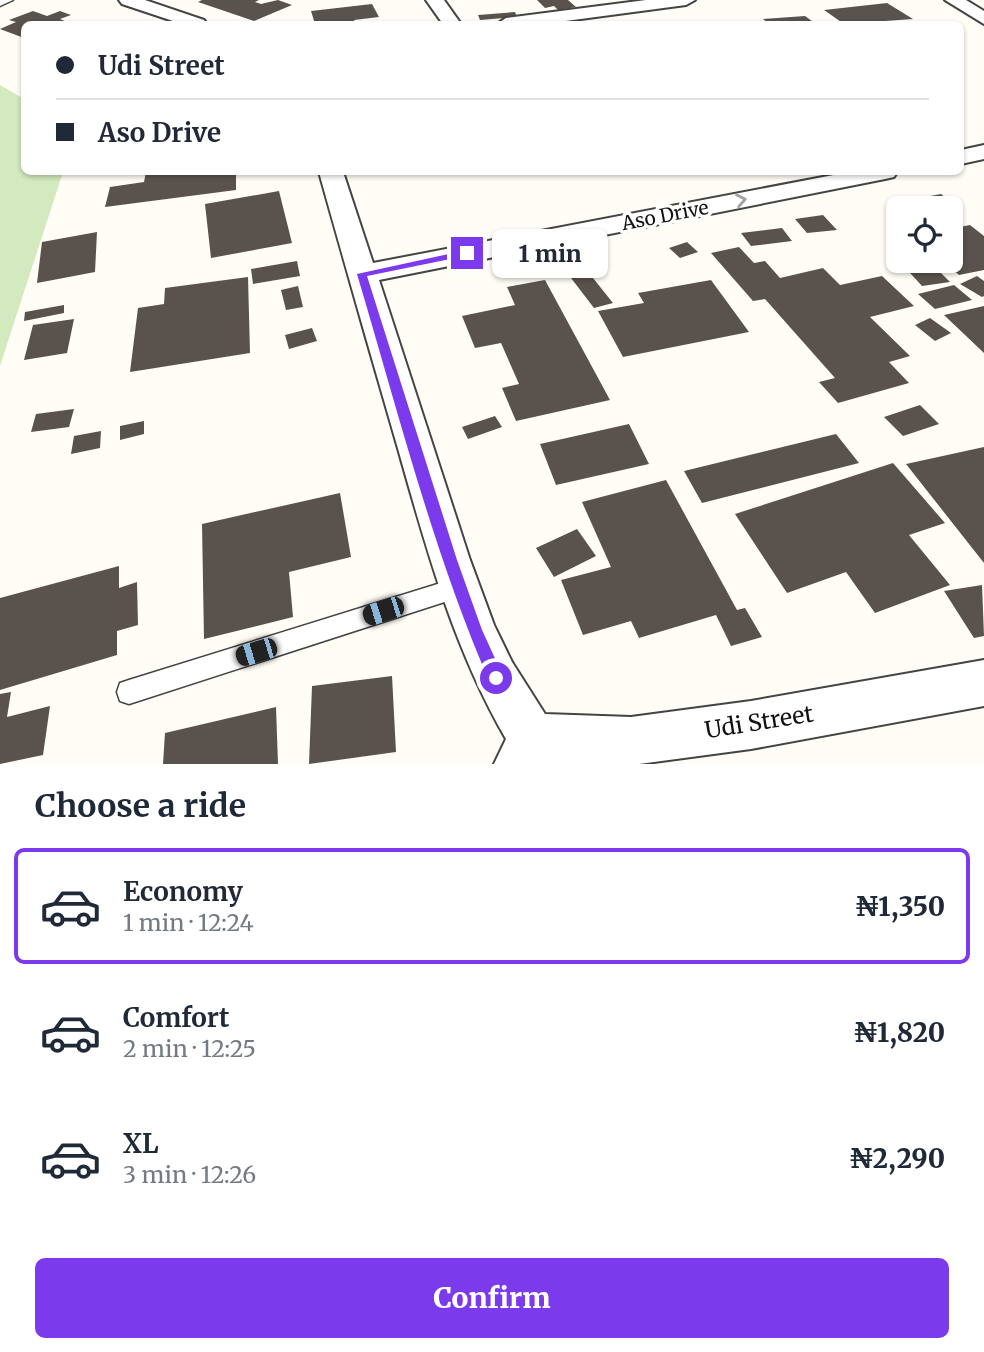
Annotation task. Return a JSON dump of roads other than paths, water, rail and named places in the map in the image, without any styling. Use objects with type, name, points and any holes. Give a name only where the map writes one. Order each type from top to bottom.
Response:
[{"type":"street","points":[[128,0],[189,21]]},
{"type":"street","points":[[435,0],[450,21]]},
{"type":"street","points":[[528,21],[686,0]]},
{"type":"street","points":[[954,0],[984,19]]},
{"type":"street","points":[[975,0],[984,5]]},
{"type":"street","points":[[964,139],[984,135]]},
{"type":"street","points":[[964,156],[984,152]]},
{"type":"street","name":"Udi Street","points":[[332,175],[460,587],[525,751],[631,741],[751,725],[984,682]]},
{"type":"street","name":"Aso Drive","points":[[359,263],[775,175]]},
{"type":"street","name":"Aso Drive","points":[[359,263],[868,175]]},
{"type":"lane","points":[[0,3],[8,0]]},
{"type":"lane","points":[[129,692],[460,587]]}]
